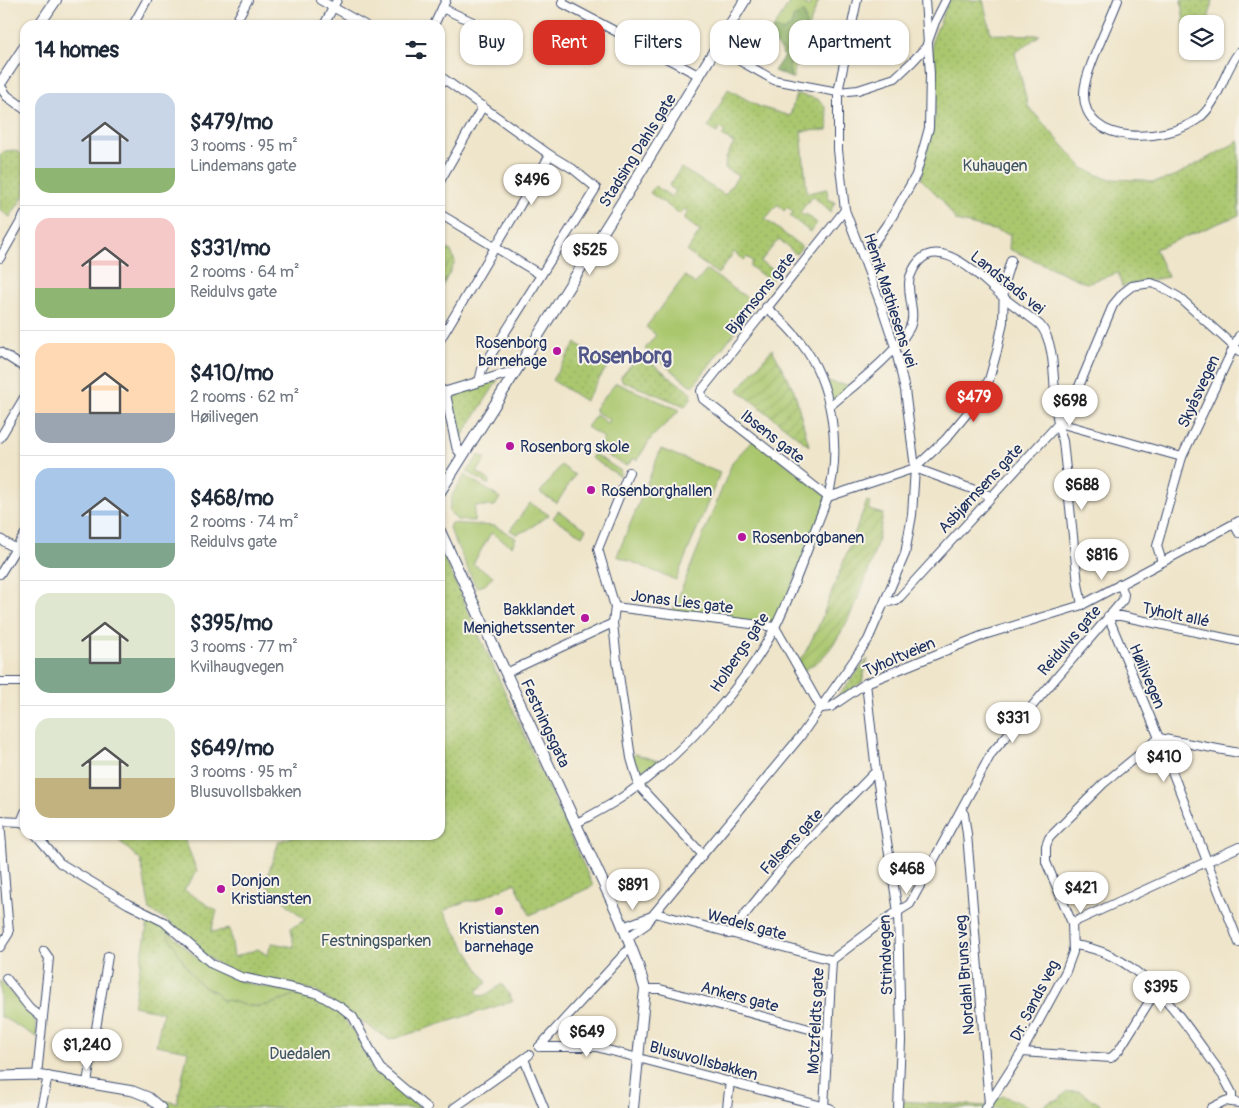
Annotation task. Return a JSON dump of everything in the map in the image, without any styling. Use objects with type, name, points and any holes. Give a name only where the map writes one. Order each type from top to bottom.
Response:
[{"type":"main road","points":[[42,20],[56,0]]},
{"type":"main road","name":"Stadsing Dahls gate","points":[[733,20],[745,0]]},
{"type":"main road","points":[[0,85],[20,54]]},
{"type":"main road","name":"Stadsing Dahls gate","points":[[445,484],[710,60]]},
{"type":"main road","name":"Festningsgata","points":[[445,542],[628,938],[645,989]]},
{"type":"main road","points":[[633,1108],[645,989]]},
{"type":"street","points":[[136,20],[147,0]]},
{"type":"street","points":[[237,20],[248,0]]},
{"type":"street","points":[[320,0],[336,4],[358,20]]},
{"type":"street","points":[[436,20],[446,0]]},
{"type":"street","points":[[563,0],[562,3],[700,76]]},
{"type":"street","name":"Henrik Mathiesens vei","points":[[821,708],[868,640],[886,602],[905,554],[912,515],[915,468],[911,422],[895,347],[846,210],[838,150],[838,92],[857,0]]},
{"type":"street","points":[[863,258],[892,217],[916,175],[929,128],[930,74],[926,47],[925,0]]},
{"type":"street","points":[[747,65],[774,80],[838,92],[876,86],[895,78],[926,47],[935,22],[946,0]]},
{"type":"street","points":[[1118,0],[1090,70],[1084,94],[1092,117],[1101,126],[1131,136],[1152,136],[1177,130],[1198,119],[1213,101],[1239,52]]},
{"type":"street","points":[[327,20],[336,4]]},
{"type":"street","points":[[442,8],[469,20]]},
{"type":"street","points":[[445,79],[550,155],[445,331]]},
{"type":"street","points":[[0,85],[7,96],[20,105]]},
{"type":"street","points":[[445,172],[483,106]]},
{"type":"street","name":"Stadsing Dahls gate","points":[[479,382],[482,369],[596,188],[573,169],[550,155]]},
{"type":"street","name":"Bjørnsons gate","points":[[702,396],[703,386],[846,210]]},
{"type":"street","points":[[445,217],[541,275]]},
{"type":"street","points":[[0,258],[20,223]]},
{"type":"street","name":"Landstads vei","points":[[830,406],[895,347],[910,329],[913,317],[909,279],[918,263],[928,256],[940,254],[959,259],[1003,297],[1040,325],[1048,339],[1058,424],[1063,441],[1078,584],[1082,604]]},
{"type":"street","points":[[828,497],[915,468],[945,440],[970,410],[988,380],[1003,322],[1004,282],[1011,260]]},
{"type":"street","name":"Asbjørnsens gate","points":[[886,602],[895,601],[900,597],[1058,424],[1077,391],[1113,305],[1132,286],[1151,283],[1160,286],[1180,298],[1236,348]]},
{"type":"street","name":"Holbergs gate","points":[[575,824],[639,786],[686,742],[719,707],[749,668],[775,627],[828,497],[832,483],[834,446],[830,406],[816,370],[802,344],[766,308]]},
{"type":"street","name":"Skyåsvegen","points":[[1162,562],[1157,546],[1182,457],[1236,348],[1239,336]]},
{"type":"street","points":[[0,352],[20,365]]},
{"type":"street","points":[[445,390],[508,373],[514,374]]},
{"type":"street","name":"Ibsens gate","points":[[702,396],[828,497]]},
{"type":"street","points":[[445,403],[455,441],[462,455]]},
{"type":"street","points":[[0,438],[20,404]]},
{"type":"street","points":[[1058,424],[1182,457]]},
{"type":"street","points":[[915,468],[955,481],[991,496]]},
{"type":"street","points":[[628,472],[598,549],[615,607],[613,623],[624,720],[639,786],[702,854]]},
{"type":"street","name":"Tyholtveien","points":[[821,708],[831,707],[866,683],[984,635],[1082,604],[1236,522],[1239,533]]},
{"type":"street","points":[[0,539],[16,548]]},
{"type":"street","points":[[0,574],[20,542]]},
{"type":"street","name":"Reidulvs gate","points":[[898,912],[910,904],[962,811],[991,754],[1123,600],[1124,594],[1120,584]]},
{"type":"street","name":"Jonas Lies gate","points":[[615,607],[775,627]]},
{"type":"street","name":"Tyholt allé","points":[[1108,616],[1121,616],[1239,641]]},
{"type":"street","name":"Høilivegen","points":[[1108,616],[1159,738],[1239,943]]},
{"type":"street","points":[[506,673],[613,623]]},
{"type":"street","points":[[628,938],[647,924],[702,854],[800,737],[821,708],[775,627]]},
{"type":"street","points":[[0,682],[20,682]]},
{"type":"street","name":"Strindvegen","points":[[866,683],[876,771],[898,912],[901,1041],[898,1108]]},
{"type":"street","points":[[1159,738],[1239,753]]},
{"type":"street","name":"Dr. Sands veg","points":[[988,1106],[1022,1052],[1066,971],[1074,945],[1072,923],[1046,862],[1046,846],[1049,838],[1103,784],[1159,738]]},
{"type":"street","name":"Falsens gate","points":[[729,934],[788,861],[876,771]]},
{"type":"street","name":"Nordahl Bruns veg","points":[[962,811],[967,834],[988,1106]]},
{"type":"street","points":[[0,947],[9,933],[0,821],[20,823]]},
{"type":"street","points":[[40,840],[60,863],[128,904],[164,922],[212,964],[241,978],[316,994],[342,1008],[354,1017],[380,1068],[427,1108]]},
{"type":"street","points":[[1072,923],[1239,847]]},
{"type":"street","name":"Motzfeldts gate","points":[[826,1108],[832,960],[886,918],[898,912]]},
{"type":"street","points":[[623,928],[653,915]]},
{"type":"street","name":"Wedels gate","points":[[653,915],[832,960]]},
{"type":"street","points":[[1074,945],[1093,949],[1115,958],[1157,989],[1223,1076],[1232,1093],[1235,1102],[1225,1101],[1211,1108]]},
{"type":"street","points":[[37,1075],[49,958],[44,950]]},
{"type":"street","name":"Blusuvollsbakken","points":[[632,950],[626,952],[539,1047],[596,1047],[826,1108]]},
{"type":"street","points":[[87,1083],[108,956]]},
{"type":"street","points":[[6,978],[29,1007],[42,1018]]},
{"type":"street","name":"Ankers gate","points":[[645,989],[660,989],[828,1034]]},
{"type":"street","points":[[1022,1052],[1111,1058],[1119,1050],[1157,989]]},
{"type":"street","points":[[454,1108],[526,1057],[544,1108]]},
{"type":"street","points":[[0,1076],[25,1073],[133,1090],[148,1097],[161,1108]]},
{"type":"street","points":[[41,1108],[48,1076]]},
{"type":"street","points":[[728,1108],[730,1081]]},
{"type":"green space","points":[[791,0],[799,0],[808,7],[812,0],[819,0],[812,20],[805,20],[803,12],[796,20],[789,20],[789,27],[783,31],[779,30],[779,20]]},
{"type":"green space","name":"Kuhaugen","points":[[949,0],[983,0],[991,34],[1040,35],[1015,53],[1028,106],[1083,168],[1107,179],[1145,180],[1152,182],[1171,178],[1239,141],[1239,215],[1155,249],[1168,277],[1122,287],[1118,273],[1086,283],[1009,249],[1010,234],[956,221],[943,201],[921,179],[935,115],[932,41]]},
{"type":"green space","points":[[1181,0],[1213,0],[1209,15],[1183,15]]},
{"type":"green space","points":[[803,12],[805,20],[793,20],[794,16]]},
{"type":"green space","points":[[789,27],[789,68],[791,78],[774,71],[784,56],[779,48],[779,30],[783,31]]},
{"type":"green space","points":[[796,65],[793,78],[791,78],[789,66]]},
{"type":"green space","points":[[728,89],[760,107],[790,116],[796,94],[818,100],[825,107],[827,113],[828,130],[801,131],[807,193],[827,189],[828,199],[835,202],[830,212],[813,196],[800,212],[804,216],[806,214],[817,223],[810,232],[790,216],[793,212],[787,207],[784,211],[778,204],[765,219],[802,247],[796,254],[779,239],[760,262],[778,272],[770,281],[750,266],[753,261],[747,257],[744,260],[734,252],[718,274],[687,252],[700,231],[684,219],[688,211],[684,209],[680,214],[650,193],[655,186],[672,197],[676,191],[669,186],[681,168],[725,195],[738,176],[725,168],[726,158],[734,143],[722,136],[725,131],[720,128],[717,133],[708,127]]},
{"type":"green space","points":[[15,150],[20,154],[20,202],[10,217],[0,210],[0,155],[5,151]]},
{"type":"green space","points":[[445,248],[451,251],[455,262],[445,281]]},
{"type":"green space","points":[[707,270],[753,302],[754,307],[694,385],[690,385],[645,349],[656,335],[646,327],[685,276],[695,284]]},
{"type":"green space","points":[[576,343],[609,364],[585,401],[552,380]]},
{"type":"green space","points":[[772,349],[794,390],[809,446],[738,390]]},
{"type":"green space","points":[[640,354],[691,393],[691,399],[685,406],[622,381],[621,377]]},
{"type":"green space","points":[[498,380],[459,441],[452,415],[452,400],[462,391]]},
{"type":"green space","points":[[820,380],[850,386],[830,406]]},
{"type":"green space","points":[[616,383],[680,410],[652,437],[637,460],[633,458],[629,464],[625,465],[596,450],[604,438],[587,427],[596,415],[607,423],[609,420],[595,411],[595,408]]},
{"type":"green space","points":[[754,439],[828,497],[775,627],[672,613],[733,461]]},
{"type":"green space","points":[[661,449],[720,473],[676,580],[617,556]]},
{"type":"green space","points":[[594,454],[621,471],[620,476],[591,458]]},
{"type":"green space","points":[[479,455],[486,459],[477,472],[490,481],[488,485],[467,471]]},
{"type":"green space","points":[[561,465],[575,475],[557,503],[540,493]]},
{"type":"green space","points":[[465,475],[500,498],[495,506],[475,506],[474,521],[457,520],[449,511],[452,495]]},
{"type":"green space","points":[[867,501],[871,503],[869,510],[883,514],[875,549],[862,589],[844,628],[834,644],[821,659],[801,672],[796,663],[805,653],[819,625]]},
{"type":"green space","points":[[530,503],[549,515],[527,530],[516,534],[510,530]]},
{"type":"green space","points":[[558,511],[586,529],[582,536],[553,518]]},
{"type":"green space","points":[[451,523],[495,526],[516,538],[512,546],[491,533],[473,564],[493,576],[485,585],[476,587],[449,528]]},
{"type":"green space","name":"Festningsparken","points":[[445,560],[593,886],[530,915],[515,883],[475,901],[467,901],[443,911],[487,983],[476,991],[480,996],[485,995],[502,984],[513,1001],[390,1040],[313,990],[235,973],[204,954],[165,919],[150,911],[141,861],[118,840],[185,840],[197,871],[184,890],[217,911],[211,932],[230,929],[234,957],[258,949],[267,955],[272,943],[294,947],[291,928],[305,920],[265,884],[279,841],[445,840]]},
{"type":"green space","points":[[868,659],[862,682],[834,701]]},
{"type":"green space","points":[[635,754],[665,763],[639,786],[631,758]]},
{"type":"green space","name":"Duedalen","points":[[149,916],[162,925],[191,974],[203,987],[216,992],[222,1000],[249,1006],[262,1006],[269,1005],[299,992],[327,1003],[338,1012],[354,1031],[370,1061],[382,1075],[421,1108],[168,1108],[165,1101],[177,1103],[188,1051],[156,1045],[163,1012],[133,1006]]},
{"type":"green space","points":[[162,925],[197,957],[219,973],[253,984],[299,992],[269,1005],[262,1006],[249,1006],[222,1000],[218,995],[197,981],[185,967]]},
{"type":"green space","points":[[0,981],[35,1018],[37,1037],[0,1016]]},
{"type":"green space","points":[[1079,1091],[1101,1105],[1102,1108],[1040,1108],[1052,1101],[1059,1100],[1066,1092]]},
{"type":"green space","points":[[1004,1096],[1032,1108],[898,1108],[899,1101],[987,1106],[988,1101]]},
{"type":"place","name":"Rosenborg barnehage","points":[[557,351]]},
{"type":"place","name":"Rosenborg skole","points":[[510,446]]},
{"type":"place","name":"Rosenborghallen","points":[[591,490]]},
{"type":"place","name":"Rosenborgbanen","points":[[742,537]]},
{"type":"place","name":"Bakklandet Menighetssenter","points":[[585,618]]},
{"type":"place","name":"Donjon Kristiansten","points":[[221,889]]},
{"type":"place","name":"Kristiansten barnehage","points":[[499,911]]},
{"type":"district","name":"Rosenborg","points":[[625,356]]}]
